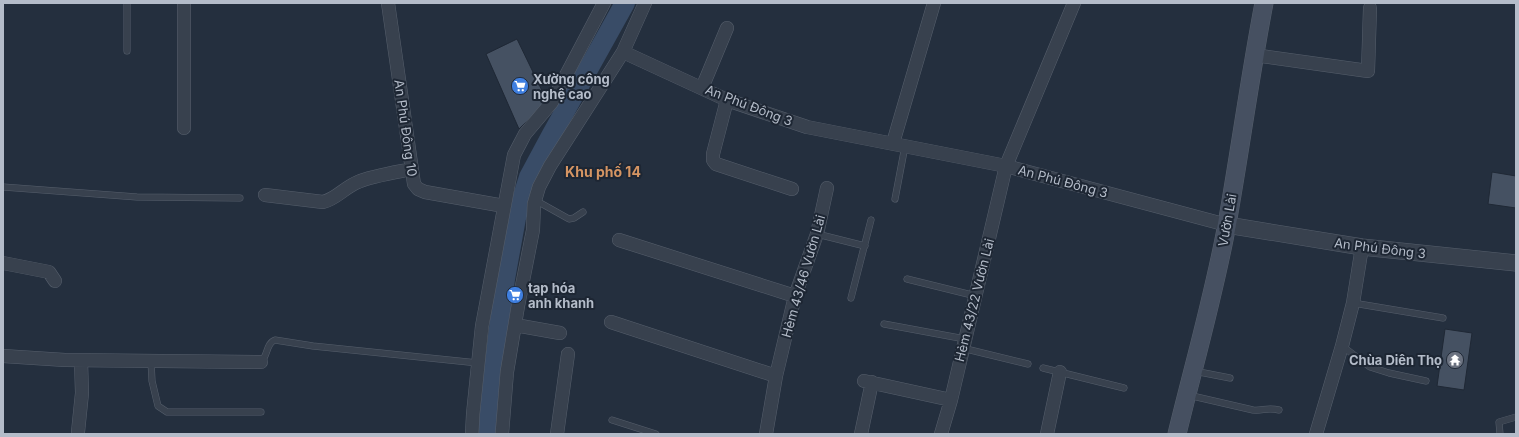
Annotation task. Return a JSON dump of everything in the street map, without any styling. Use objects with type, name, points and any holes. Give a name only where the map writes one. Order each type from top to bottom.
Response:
[{"type":"main road","name":"Vườn Lài","points":[[1177,434],[1218,269],[1227,225],[1254,55],[1264,3]]},
{"type":"street","points":[[184,3],[184,128]]},
{"type":"street","name":"An Phú Đông 10","points":[[388,3],[414,184],[418,189],[425,192],[504,206]]},
{"type":"street","points":[[472,434],[482,326],[514,155],[525,134],[552,102],[604,3]]},
{"type":"street","points":[[502,434],[507,372],[533,230],[535,200],[539,187],[550,166],[622,52],[644,3]]},
{"type":"street","points":[[899,144],[934,3]]},
{"type":"street","name":"Hẻm 43/22 Vườn Lài","points":[[941,434],[951,400],[1006,166],[1074,3]]},
{"type":"street","points":[[1254,55],[1368,71],[1370,8]]},
{"type":"street","points":[[702,88],[727,28]]},
{"type":"street","name":"An Phú Đông 3","points":[[622,52],[727,100],[807,127],[1006,166],[1227,225],[1362,246],[1516,263]]},
{"type":"street","points":[[727,100],[713,154],[713,160],[716,164],[792,189]]},
{"type":"street","points":[[265,195],[323,202],[330,201],[346,188],[359,181],[412,169]]},
{"type":"street","name":"Hẻm 43/46 Vườn Lài","points":[[766,434],[776,376],[795,296],[817,234],[827,188]]},
{"type":"street","points":[[619,240],[795,296]]},
{"type":"street","points":[[1316,434],[1353,303],[1362,246]]},
{"type":"street","points":[[3,263],[49,272],[55,281]]},
{"type":"street","points":[[611,322],[776,376]]},
{"type":"street","points":[[515,325],[560,333]]},
{"type":"street","points":[[557,434],[568,354]]},
{"type":"street","points":[[3,356],[81,360],[261,362]]},
{"type":"street","points":[[78,432],[82,393],[81,360]]},
{"type":"street","points":[[1048,434],[1060,372]]},
{"type":"street","points":[[861,434],[868,381],[951,400]]},
{"type":"lane","points":[[127,3],[127,51]]},
{"type":"lane","points":[[895,199],[899,144]]},
{"type":"lane","points":[[3,188],[137,197],[240,198]]},
{"type":"lane","points":[[535,200],[572,219],[583,212]]},
{"type":"lane","points":[[851,298],[871,220]]},
{"type":"lane","points":[[817,234],[865,246]]},
{"type":"lane","points":[[907,280],[976,296]]},
{"type":"lane","points":[[1353,303],[1442,318]]},
{"type":"lane","points":[[884,324],[964,344],[1028,364]]},
{"type":"lane","points":[[261,362],[264,359],[270,344],[275,340],[313,346],[478,363]]},
{"type":"lane","points":[[1342,346],[1370,367],[1426,382]]},
{"type":"lane","points":[[151,361],[152,381],[158,406],[167,412],[261,412]]},
{"type":"lane","points":[[1043,368],[1124,388]]},
{"type":"lane","points":[[1192,371],[1230,378]]},
{"type":"lane","points":[[1187,394],[1253,410],[1269,407],[1279,410]]},
{"type":"lane","points":[[1500,434],[1499,422],[1516,417]]},
{"type":"lane","points":[[612,420],[656,434]]},
{"type":"building","name":"Xường công nghệ cao","points":[[517,39],[547,101],[519,129],[486,54]]},
{"type":"building","points":[[1492,172],[1516,176],[1516,208],[1488,204]]},
{"type":"building","name":"Chùa Diên Thọ","points":[[1445,329],[1472,333],[1464,390],[1437,386]]},
{"type":"waterway","points":[[486,434],[505,279],[516,218],[529,177],[625,3]]},
{"type":"place","name":"Xường công nghệ cao","points":[[520,86]]},
{"type":"place","name":"tạp hóa anh khanh","points":[[515,295]]},
{"type":"place","name":"Chùa Diên Thọ","points":[[1455,360]]},
{"type":"district","name":"Khu phố 14","points":[[603,171]]}]
